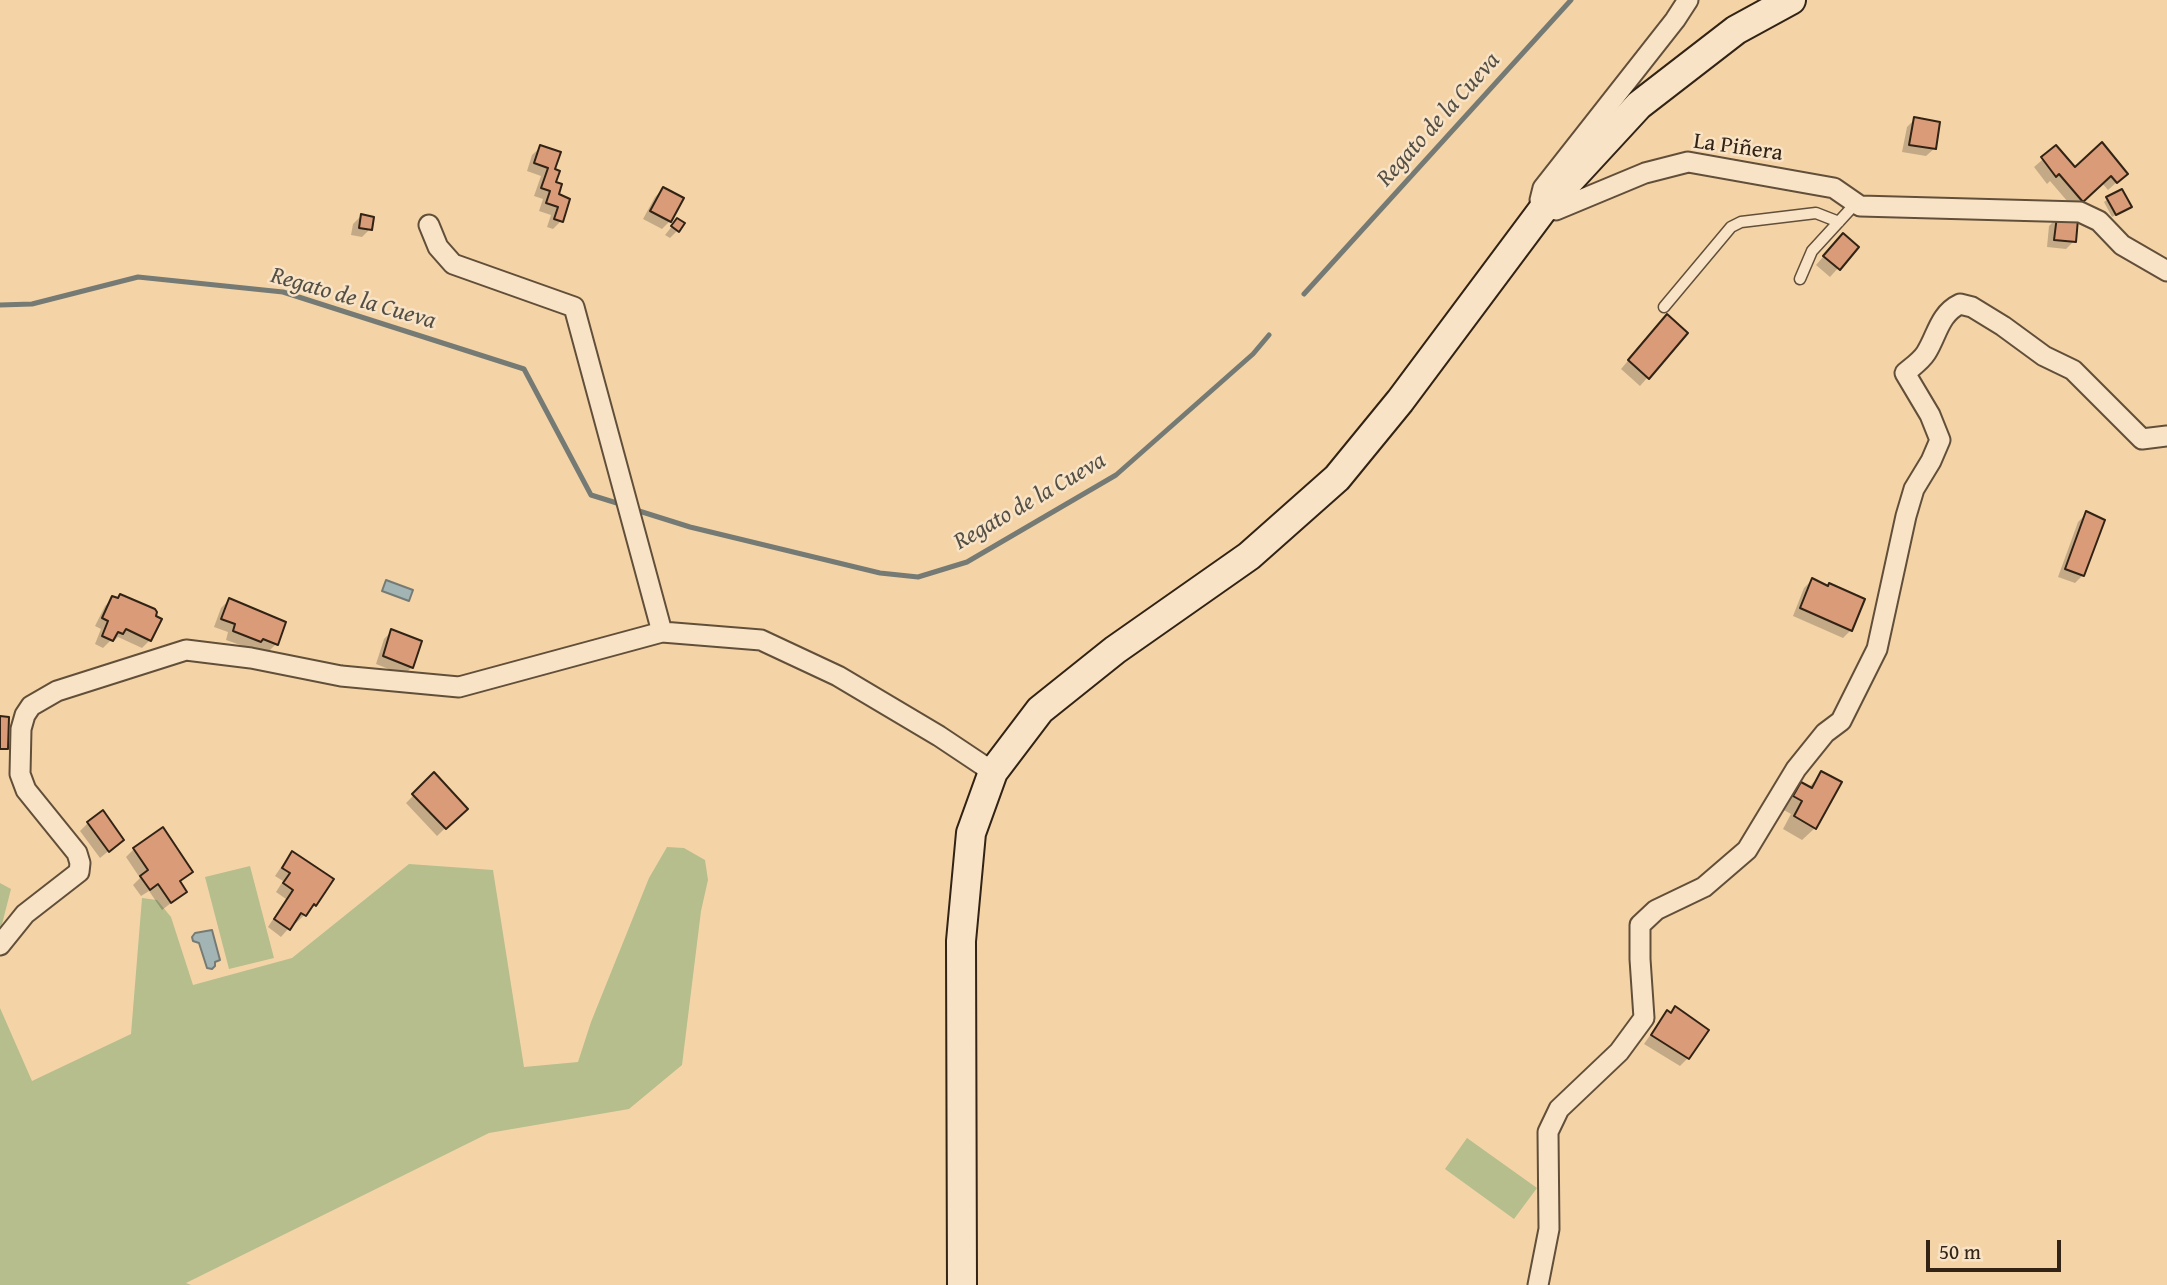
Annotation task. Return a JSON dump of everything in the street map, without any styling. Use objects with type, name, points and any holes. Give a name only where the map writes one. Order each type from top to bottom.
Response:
[{"type":"street","points":[[1544,208],[1540,200],[1542,188],[1688,0]]},
{"type":"street","points":[[962,1285],[961,941],[971,834],[993,772],[1040,710],[1115,650],[1249,556],[1337,478],[1400,401],[1544,208],[1639,105],[1736,30],[1791,0]]},
{"type":"street","name":"La Piñera","points":[[1544,208],[1556,210],[1645,173],[1688,162],[1834,188],[1860,205],[2080,212],[2099,221],[2122,245],[2167,271]]},
{"type":"street","points":[[429,225],[438,247],[453,264],[574,307],[662,632]]},
{"type":"street","points":[[1538,1285],[1549,1230],[1548,1132],[1559,1109],[1619,1052],[1644,1017],[1640,925],[1656,910],[1704,887],[1747,850],[1796,769],[1825,733],[1841,721],[1877,649],[1914,489],[1940,440],[1930,415],[1905,373],[1925,355],[1941,321],[1953,307],[1960,304],[1972,307],[2044,356],[2073,370],[2142,439],[2167,436]]},
{"type":"street","points":[[0,945],[25,914],[79,872],[80,863],[77,853],[26,790],[20,774],[21,729],[25,715],[31,706],[57,691],[186,650],[251,658],[341,676],[459,687],[662,632],[761,640],[838,676],[939,736],[993,772]]},
{"type":"lane","points":[[1801,279],[1812,251],[1856,203]]},
{"type":"lane","points":[[1664,307],[1731,227],[1741,222],[1816,213],[1839,222]]},
{"type":"green space","points":[[667,847],[684,848],[705,860],[708,880],[701,911],[682,1065],[629,1109],[489,1133],[186,1283],[191,1285],[0,1285],[0,1008],[32,1081],[131,1034],[142,898],[157,900],[171,917],[193,985],[292,958],[409,864],[493,870],[524,1067],[578,1062],[591,1022],[649,878]]},
{"type":"green space","points":[[250,866],[274,958],[229,969],[205,877]]},
{"type":"green space","points":[[0,883],[11,889],[0,932]]},
{"type":"green space","points":[[1467,1138],[1537,1188],[1514,1219],[1445,1169]]},
{"type":"shaded area","points":[[386,580],[413,590],[409,601],[382,591]]},
{"type":"shaded area","points":[[212,930],[220,960],[215,962],[212,969],[207,968],[199,943],[193,941],[192,937],[195,933]]},
{"type":"building","points":[[1914,117],[1940,122],[1936,149],[1909,145]]},
{"type":"building","points":[[2102,142],[2128,174],[2117,183],[2111,176],[2083,202],[2059,174],[2056,177],[2041,157],[2056,145],[2075,167]]},
{"type":"building","points":[[540,145],[561,152],[555,169],[560,171],[556,182],[562,184],[559,194],[570,199],[563,222],[554,219],[558,207],[546,203],[550,191],[541,188],[548,168],[534,163]]},
{"type":"building","points":[[663,187],[684,198],[671,222],[650,211]]},
{"type":"building","points":[[2122,189],[2132,207],[2116,215],[2106,197]]},
{"type":"building","points":[[361,214],[374,217],[372,230],[359,228]]},
{"type":"building","points":[[2057,216],[2078,219],[2076,242],[2054,240]]},
{"type":"building","points":[[677,218],[685,223],[679,232],[671,226]]},
{"type":"building","points":[[1843,233],[1859,247],[1840,270],[1823,256]]},
{"type":"building","points":[[1667,314],[1688,333],[1649,379],[1628,360]]},
{"type":"building","points":[[2086,511],[2105,520],[2084,576],[2065,569]]},
{"type":"building","points":[[1812,578],[1865,599],[1852,631],[1800,608]]},
{"type":"building","points":[[120,594],[155,609],[156,616],[162,619],[151,641],[126,629],[123,634],[118,632],[113,641],[102,636],[108,621],[102,618],[112,596],[118,598]]},
{"type":"building","points":[[229,598],[286,622],[278,645],[263,639],[261,642],[233,631],[235,624],[221,619]]},
{"type":"building","points":[[391,629],[422,641],[413,668],[383,656]]},
{"type":"building","points":[[0,716],[9,717],[8,749],[0,749]]},
{"type":"building","points":[[1821,771],[1842,782],[1816,829],[1794,816],[1802,801],[1793,796],[1801,782],[1812,788]]},
{"type":"building","points":[[434,772],[468,809],[446,829],[412,794]]},
{"type":"building","points":[[103,810],[124,840],[109,852],[87,822]]},
{"type":"building","points":[[163,827],[193,872],[180,881],[187,892],[171,903],[158,884],[150,890],[140,876],[148,870],[133,848]]},
{"type":"building","points":[[292,851],[334,879],[316,906],[314,904],[306,916],[301,913],[290,930],[274,919],[293,890],[283,883],[290,873],[282,868]]},
{"type":"building","points":[[1675,1006],[1709,1030],[1689,1059],[1651,1035],[1667,1010],[1671,1013]]},
{"type":"waterway","name":"Regato de la Cueva","points":[[1304,294],[1571,0]]},
{"type":"waterway","name":"Regato de la Cueva","points":[[0,305],[32,304],[138,277],[283,292],[524,369],[591,495],[620,504]]},
{"type":"waterway","name":"Regato de la Cueva","points":[[639,511],[690,527],[880,573],[918,577],[967,562],[1116,475],[1253,354],[1269,335]]}]
